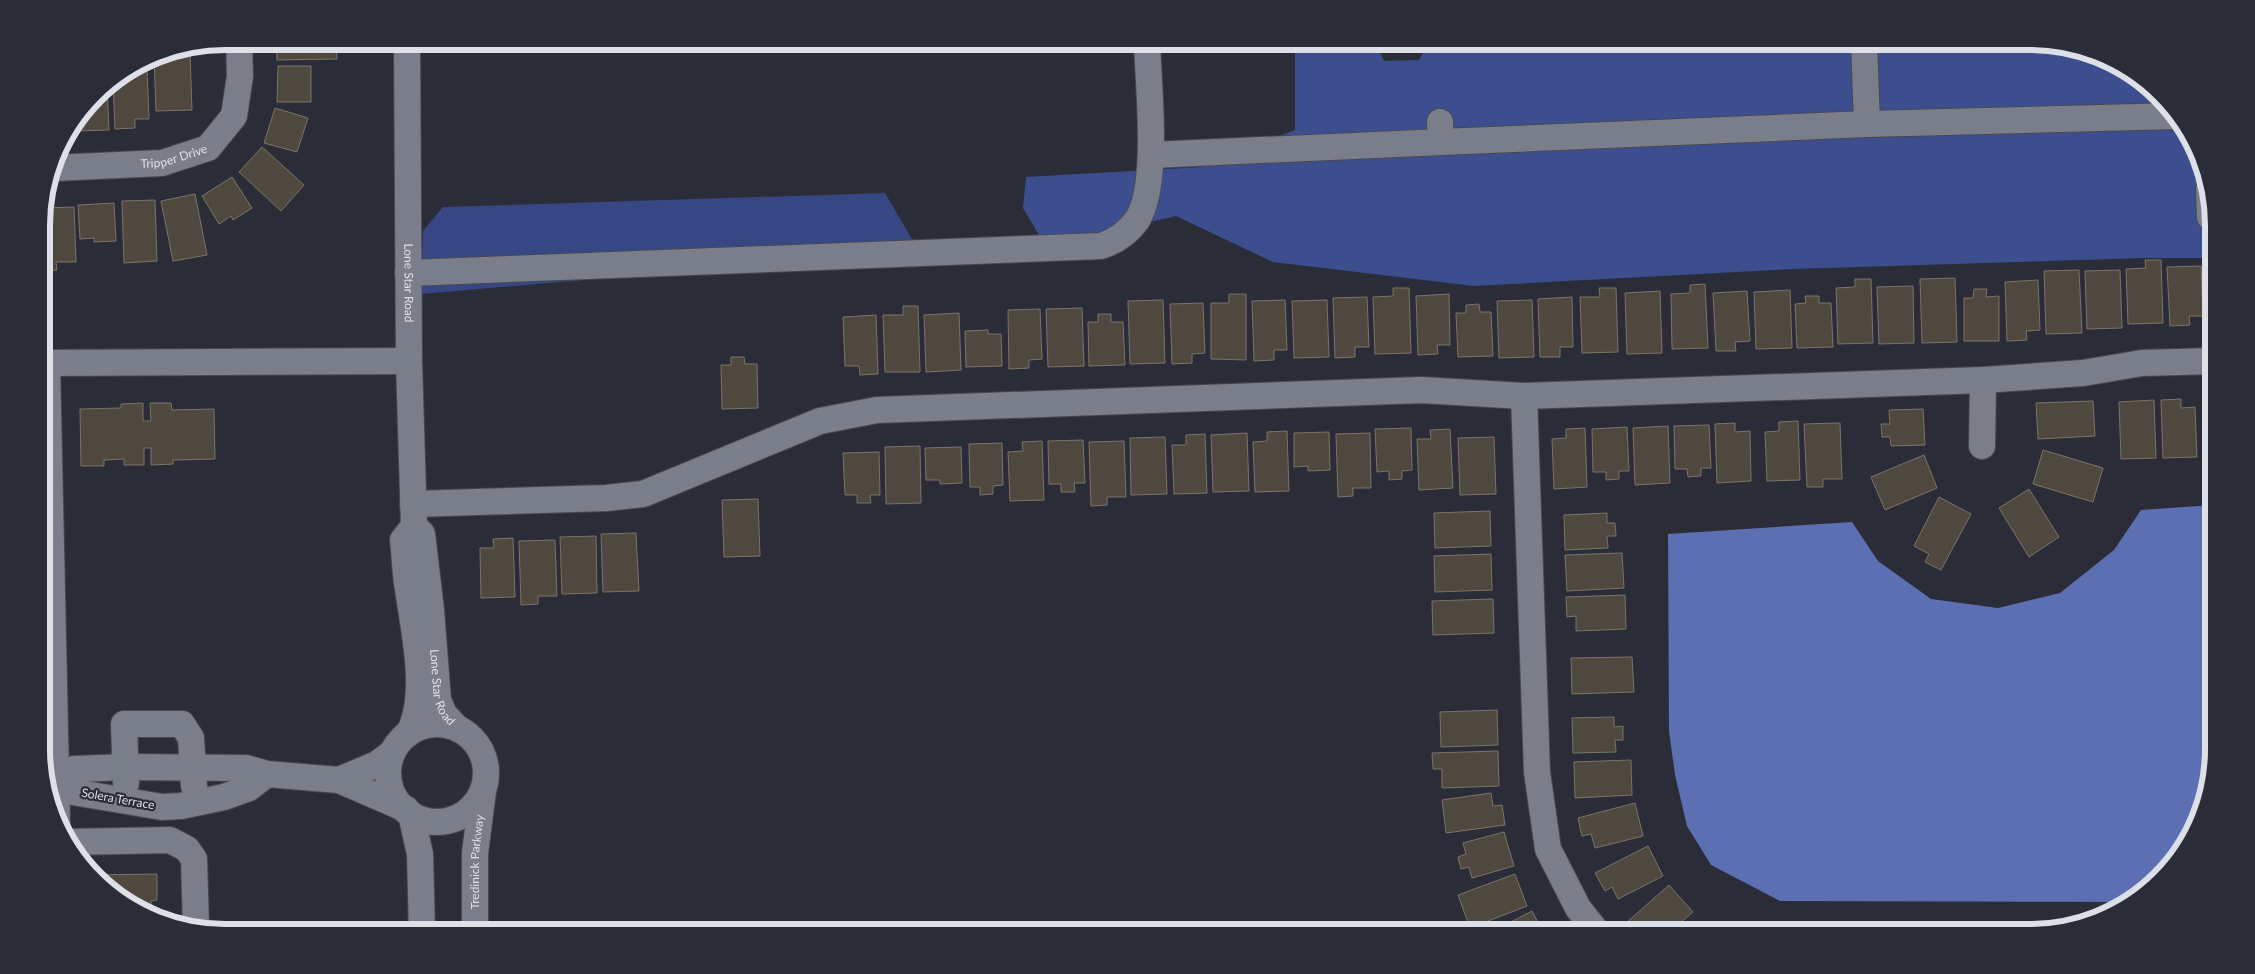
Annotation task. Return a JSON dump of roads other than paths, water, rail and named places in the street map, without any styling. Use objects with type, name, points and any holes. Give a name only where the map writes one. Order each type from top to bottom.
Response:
[{"type":"street","name":"Tripper Drive","points":[[60,168],[162,163],[208,148],[234,116],[240,76],[239,50]]},
{"type":"street","name":"Lone Star Road","points":[[407,50],[409,361],[414,515],[422,534],[431,610],[438,700],[444,714],[458,729]]},
{"type":"street","points":[[408,273],[1101,246],[1117,241],[1137,219],[1147,192],[1150,154],[1147,50]]},
{"type":"street","points":[[1864,50],[1867,124]]},
{"type":"street","points":[[1150,154],[1440,132],[2167,116]]},
{"type":"street","points":[[50,363],[409,361]]},
{"type":"street","points":[[414,515],[643,494],[820,421],[877,410],[1421,390],[1524,396],[1983,380],[2083,373],[2142,363],[2205,361]]},
{"type":"street","points":[[1982,446],[1983,380]]},
{"type":"street","points":[[1524,396],[1537,772],[1548,849],[1578,908],[1591,924]]},
{"type":"street","name":"Lone Star Road","points":[[409,733],[415,720],[419,692],[414,629],[407,587],[403,540],[414,515]]},
{"type":"street","points":[[127,801],[124,724],[182,724],[191,738],[194,804]]},
{"type":"street","points":[[446,724],[458,729],[474,741],[483,758],[485,773],[483,790],[476,802],[466,812],[453,819],[439,822],[424,820],[408,812],[397,800],[391,789],[388,777],[392,753],[409,733],[420,727],[446,724]]},
{"type":"street","name":"Solera Terrace","points":[[339,780],[377,764],[392,753]]},
{"type":"street","name":"Solera Terrace","points":[[52,778],[74,769],[126,759],[193,760],[246,768],[268,774],[339,780],[408,812]]},
{"type":"street","name":"Solera Terrace","points":[[53,781],[73,792],[162,807],[194,804],[249,788],[268,774]]},
{"type":"street","name":"Tredinick Parkway","points":[[475,924],[475,853],[483,790]]},
{"type":"street","points":[[408,812],[420,854],[422,924]]},
{"type":"street","points":[[76,842],[170,840],[187,849],[194,859],[196,922]]}]
